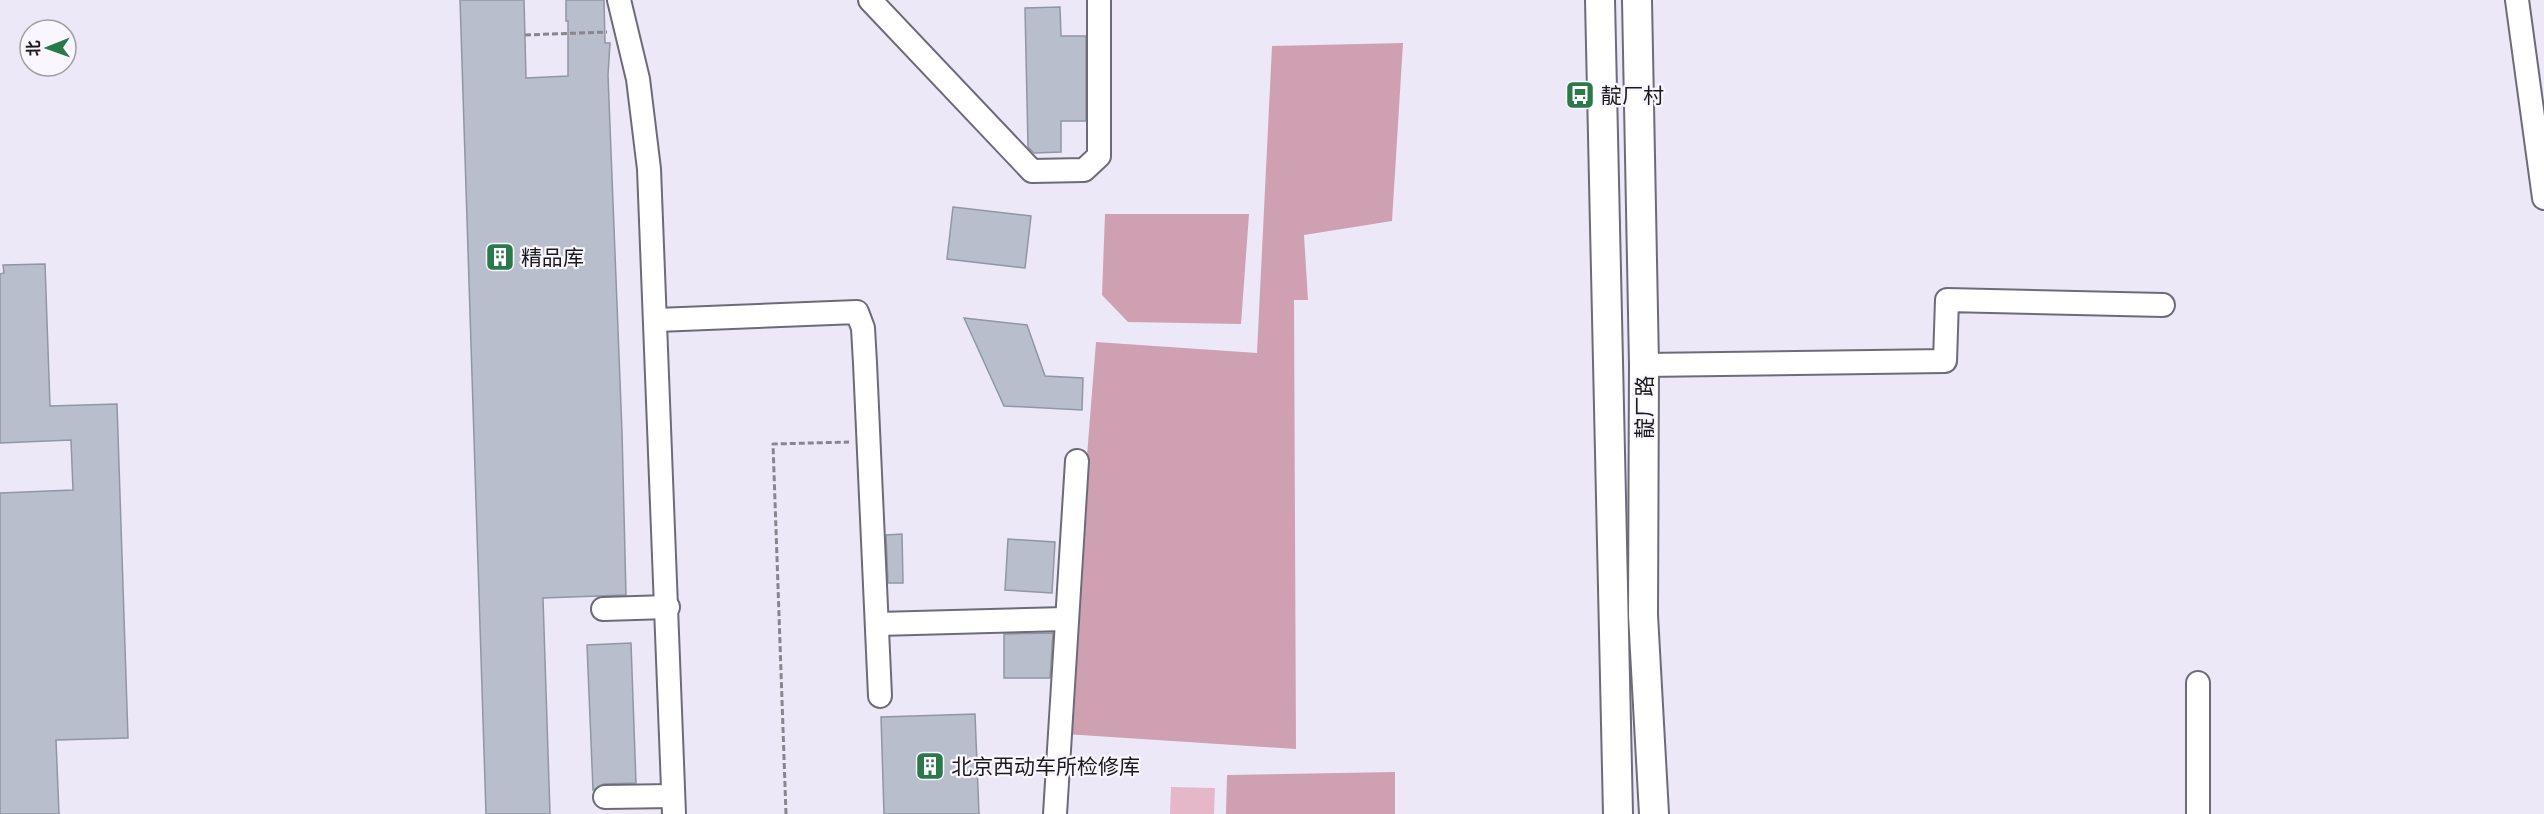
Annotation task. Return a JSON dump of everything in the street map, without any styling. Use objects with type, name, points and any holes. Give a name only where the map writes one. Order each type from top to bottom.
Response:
[{"type":"main road","points":[[1600,0],[1618,814]]},
{"type":"main road","name":"靛厂路","points":[[1637,0],[1644,365],[1643,615],[1654,814]]},
{"type":"street","points":[[605,797],[674,805],[657,320],[649,169],[638,79],[619,0]]},
{"type":"street","points":[[870,0],[1032,171],[1084,170],[1099,156],[1099,0]]},
{"type":"street","points":[[2517,0],[2544,198]]},
{"type":"street","points":[[1644,365],[1945,362],[1947,300],[2163,305]]},
{"type":"street","points":[[657,320],[857,312],[863,328],[880,696]]},
{"type":"street","points":[[1055,814],[1077,461]]},
{"type":"street","points":[[603,609],[668,607]]},
{"type":"street","points":[[878,624],[1066,619]]},
{"type":"street","points":[[2198,683],[2198,814]]},
{"type":"path","points":[[525,35],[626,32]]},
{"type":"path","points":[[786,814],[773,444],[869,441]]},
{"type":"shaded area","points":[[1403,43],[1392,221],[1304,235],[1308,300],[1294,300],[1296,749],[1065,734],[1096,342],[1257,353],[1272,46]]},
{"type":"shaded area","points":[[1105,214],[1249,214],[1241,324],[1128,322],[1102,295]]},
{"type":"shaded area","points":[[1395,772],[1395,814],[1226,814],[1227,775]]},
{"type":"shaded area","points":[[1171,787],[1215,788],[1214,814],[1170,814]]},
{"type":"building","points":[[460,0],[524,0],[526,78],[568,76],[566,0],[604,0],[605,43],[610,43],[608,75],[626,595],[543,598],[550,814],[486,814]]},
{"type":"building","points":[[1060,7],[1061,36],[1086,36],[1086,121],[1061,121],[1061,152],[1034,153],[1028,147],[1025,8]]},
{"type":"building","points":[[953,207],[1031,216],[1025,268],[947,259]]},
{"type":"building","points":[[45,264],[50,406],[117,404],[128,738],[56,740],[59,814],[0,814],[0,493],[73,490],[71,440],[0,443],[0,274],[4,273],[3,265]]},
{"type":"building","points":[[964,318],[1027,325],[1045,376],[1083,378],[1082,410],[1004,406]]},
{"type":"building","points":[[902,534],[903,583],[888,583],[886,535]]},
{"type":"building","points":[[1008,539],[1055,542],[1052,593],[1005,590]]},
{"type":"building","points":[[1053,633],[1050,678],[1004,678],[1004,634]]},
{"type":"building","points":[[631,643],[636,783],[604,784],[593,790],[587,645]]},
{"type":"building","name":"北京西动车所检修库","points":[[975,714],[979,814],[884,814],[881,717]]},
{"type":"place","name":"靛厂村","points":[[1580,95]]},
{"type":"place","name":"精品库","points":[[500,257]]},
{"type":"place","name":"北京西动车所检修库","points":[[930,766]]}]
